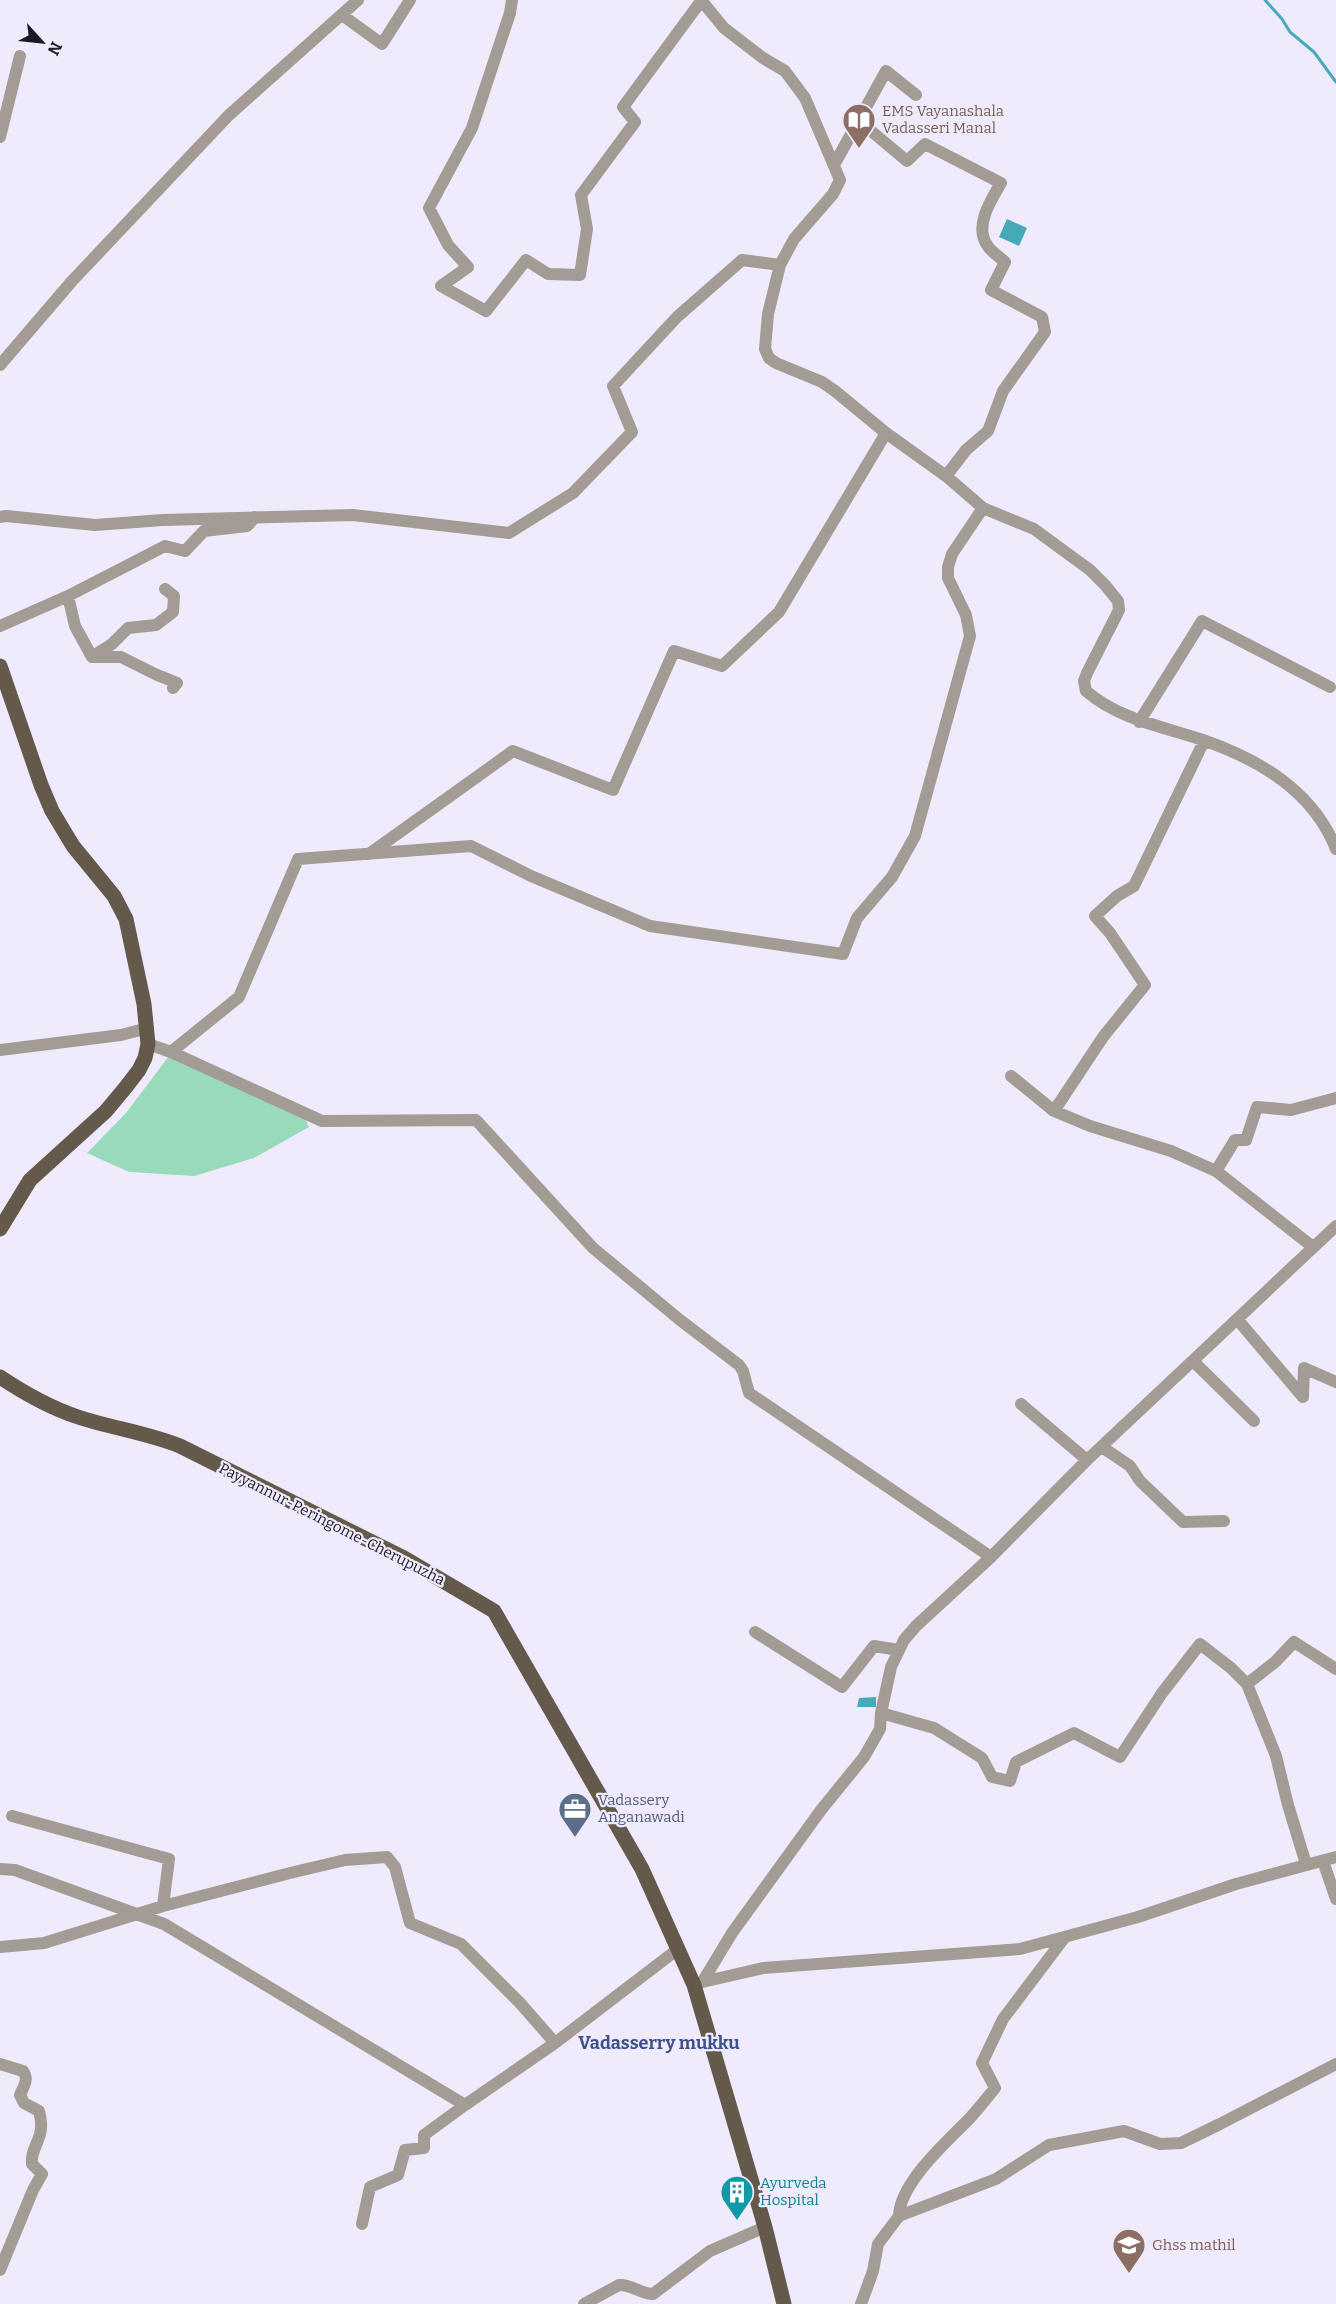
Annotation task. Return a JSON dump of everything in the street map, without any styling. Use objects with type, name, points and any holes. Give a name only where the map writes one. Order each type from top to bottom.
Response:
[{"type":"main road","points":[[0,666],[40,785],[52,811],[73,846],[114,896],[126,919],[133,944],[148,1028],[148,1044],[139,1070],[106,1111],[30,1180],[0,1229]]},
{"type":"main road","name":"Payyannur-Peringome-Cherupuzha","points":[[0,1377],[76,1417],[153,1436],[180,1446],[404,1558],[495,1611],[642,1869],[678,1949],[698,1983],[784,2304]]},
{"type":"street","points":[[0,365],[72,281],[229,115],[358,0]]},
{"type":"street","points":[[342,15],[382,44],[410,0]]},
{"type":"street","points":[[512,0],[510,13],[472,128],[429,208],[448,245],[468,267],[441,286],[486,311],[526,260],[548,274],[580,275],[587,229],[581,195],[635,122],[623,107],[701,1],[724,28],[763,58],[785,71],[805,98],[840,180],[833,194],[794,239],[780,265],[768,314],[765,349],[769,358],[822,382],[886,433],[946,476],[982,508],[1034,529],[1090,570],[1118,601],[1119,610],[1086,673],[1084,681],[1086,691],[1099,702],[1139,722],[1204,741],[1262,766],[1294,787],[1316,814],[1336,849]]},
{"type":"street","points":[[0,137],[20,56]]},
{"type":"street","points":[[834,165],[886,71],[916,95]]},
{"type":"street","points":[[858,120],[908,161],[925,144],[1001,183],[988,205],[982,233],[987,246],[1005,262],[991,290],[1042,317],[1045,332],[1003,391],[988,431],[966,450],[946,476]]},
{"type":"street","points":[[0,517],[96,525],[163,520],[353,515],[509,533],[573,493],[632,432],[613,386],[676,317],[742,260],[780,265]]},
{"type":"street","points":[[369,854],[513,751],[613,790],[674,651],[723,666],[779,612],[886,433]]},
{"type":"street","points":[[171,1052],[239,997],[298,859],[471,846],[531,876],[650,926],[843,954],[857,918],[892,877],[915,836],[970,636],[966,615],[948,578],[948,567],[952,554],[982,508]]},
{"type":"street","points":[[0,626],[68,596],[165,546],[185,551],[204,531],[247,526],[255,517]]},
{"type":"street","points":[[92,657],[112,644],[128,628],[156,625],[173,612],[174,596],[165,589]]},
{"type":"street","points":[[68,596],[75,626],[92,657]]},
{"type":"street","points":[[1139,722],[1202,621],[1330,687]]},
{"type":"street","points":[[92,657],[121,657],[177,682],[173,688]]},
{"type":"street","points":[[1054,1111],[1103,1036],[1145,984],[1110,933],[1095,916],[1117,896],[1134,885],[1204,741]]},
{"type":"street","points":[[0,1050],[121,1035],[148,1028]]},
{"type":"street","points":[[148,1044],[171,1052],[322,1121],[476,1120],[593,1248],[739,1365],[743,1371],[748,1393],[991,1557]]},
{"type":"street","points":[[1011,1076],[1054,1111],[1090,1126],[1171,1151],[1216,1170],[1313,1248]]},
{"type":"street","points":[[1216,1170],[1235,1140],[1246,1140],[1257,1107],[1291,1110],[1336,1098]]},
{"type":"street","points":[[698,1983],[821,1810],[864,1757],[880,1729],[881,1713],[891,1667],[899,1650],[916,1626],[991,1557],[1087,1460],[1336,1226]]},
{"type":"street","points":[[1237,1319],[1303,1396],[1304,1368],[1336,1382]]},
{"type":"street","points":[[1193,1360],[1254,1421]]},
{"type":"street","points":[[1022,1404],[1087,1460]]},
{"type":"street","points":[[1102,1447],[1131,1466],[1140,1481],[1183,1522],[1224,1521]]},
{"type":"street","points":[[755,1632],[842,1687],[874,1646],[899,1650]]},
{"type":"street","points":[[1247,1684],[1275,1662],[1294,1642],[1336,1669]]},
{"type":"street","points":[[881,1713],[934,1728],[982,1758],[992,1778],[1010,1780],[1016,1762],[1074,1733],[1120,1757],[1162,1693],[1200,1644],[1247,1684],[1276,1756],[1306,1864]]},
{"type":"street","points":[[12,1816],[169,1859],[163,1906]]},
{"type":"street","points":[[0,1947],[44,1942],[163,1906],[345,1860],[387,1857],[395,1868],[410,1923],[461,1944],[520,2003],[555,2043]]},
{"type":"street","points":[[698,1983],[763,1968],[1020,1949],[1138,1917],[1236,1884],[1330,1859],[1336,1899]]},
{"type":"street","points":[[0,1869],[15,1870],[164,1924],[465,2105]]},
{"type":"street","points":[[899,2216],[899,2207],[908,2188],[932,2156],[995,2088],[982,2063],[996,2031],[1065,1937]]},
{"type":"street","points":[[362,2224],[370,2187],[398,2175],[405,2150],[424,2148],[424,2134],[555,2043],[678,1949]]},
{"type":"street","points":[[0,2064],[23,2071],[26,2075],[27,2079],[20,2095],[24,2103],[39,2111],[42,2126],[38,2144],[31,2158],[32,2164],[42,2174],[41,2178],[33,2190],[0,2270]]},
{"type":"street","points":[[861,2304],[873,2271],[878,2244],[899,2216],[996,2179],[1050,2145],[1124,2131],[1160,2144],[1180,2143],[1336,2064]]},
{"type":"street","points":[[585,2304],[625,2284],[639,2291],[653,2294],[710,2251],[765,2227]]},
{"type":"green space","points":[[169,1056],[305,1119],[309,1127],[254,1158],[194,1176],[129,1172],[87,1153],[126,1113]]},
{"type":"water","points":[[1007,219],[1027,228],[1019,246],[999,237]]},
{"type":"water","points":[[876,1697],[876,1707],[857,1707],[859,1698]]},
{"type":"waterway","points":[[1265,0],[1290,32],[1314,52],[1336,82]]},
{"type":"place","name":"EMS Vayanashala Vadasseri Manal","points":[[859,149]]},
{"type":"place","name":"Vadassery Anganawadi","points":[[575,1838]]},
{"type":"place","name":"Ayurveda Hospital","points":[[737,2221]]},
{"type":"place","name":"Ghss mathil","points":[[1129,2274]]},
{"type":"district","name":"Vadasserry mukku","points":[[659,2043]]}]
